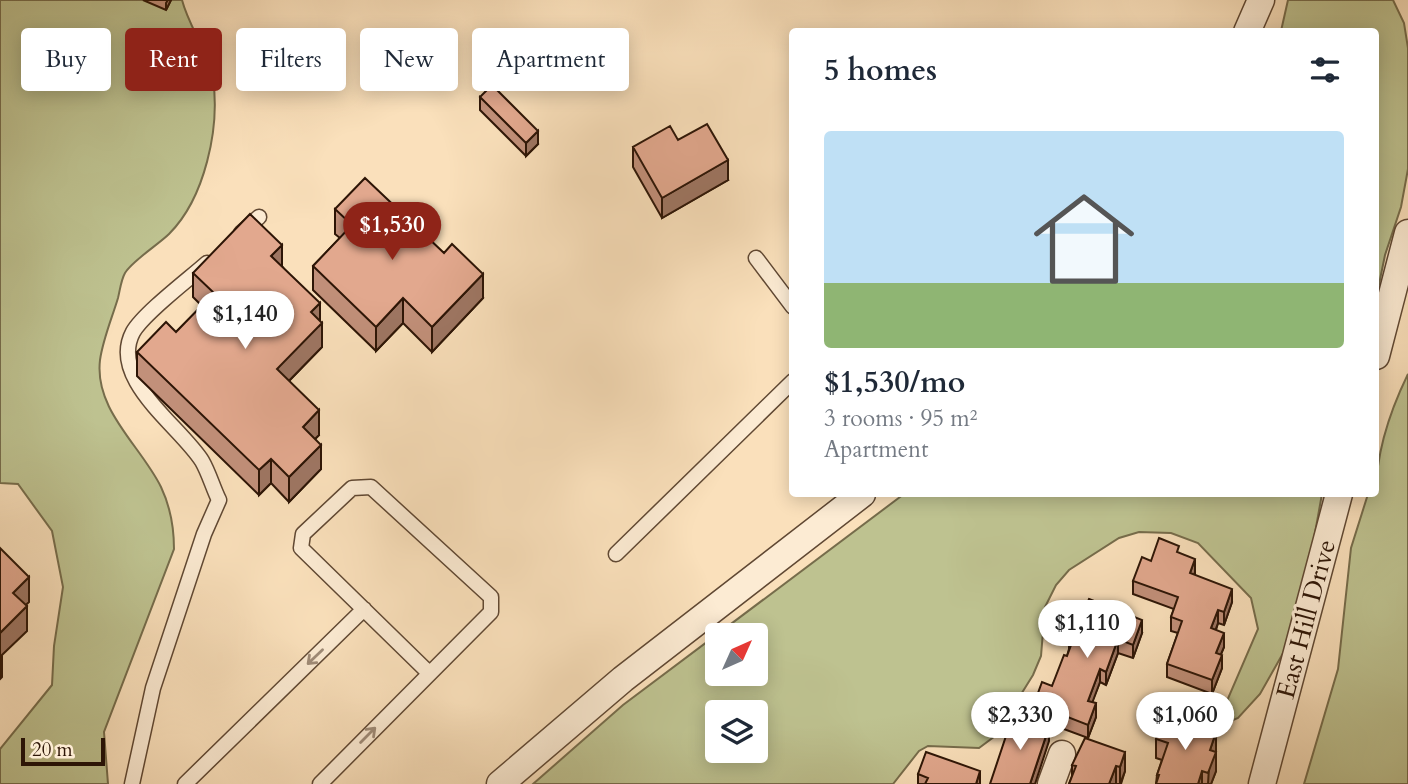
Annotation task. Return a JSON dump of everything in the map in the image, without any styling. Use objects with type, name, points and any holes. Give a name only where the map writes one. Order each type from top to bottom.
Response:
[{"type":"street","points":[[1249,28],[1261,0]]},
{"type":"street","points":[[1379,344],[1408,233]]},
{"type":"street","points":[[500,784],[623,679],[858,497]]},
{"type":"street","name":"East Hill Drive","points":[[1262,784],[1338,497]]},
{"type":"street","points":[[1051,784],[1062,754]]},
{"type":"lane","points":[[132,784],[153,688],[204,534],[219,500],[202,461],[135,382],[128,358],[133,332],[259,217]]},
{"type":"lane","points":[[756,258],[789,302]]},
{"type":"lane","points":[[616,554],[789,386]]},
{"type":"lane","points":[[320,784],[491,612],[491,597],[371,487],[352,488],[303,534],[302,548],[429,673]]},
{"type":"lane","points":[[184,784],[364,609]]},
{"type":"green space","points":[[0,0],[182,0],[193,28],[125,28],[125,91],[214,91],[215,98],[212,140],[201,182],[182,219],[125,273],[100,360],[100,378],[111,411],[164,494],[171,518],[174,549],[104,732],[108,784],[0,784],[0,749],[52,685],[54,646],[63,587],[52,531],[18,484],[0,483]]},
{"type":"green space","points":[[1288,0],[1393,0],[1404,23],[1408,48],[1408,169],[1401,207],[1385,255],[1379,284],[1379,28],[1282,28]]},
{"type":"green space","points":[[1408,374],[1408,784],[1304,784],[1338,669],[1351,548],[1367,497],[1379,497],[1379,459],[1395,403]]},
{"type":"green space","points":[[900,497],[1321,497],[1305,588],[1286,648],[1260,694],[1238,718],[1229,722],[1220,717],[1258,629],[1251,598],[1198,543],[1171,533],[1139,532],[1119,538],[1069,570],[1056,585],[1045,607],[1041,656],[1033,675],[995,736],[979,748],[928,746],[919,751],[893,784],[533,784],[623,705],[705,643],[705,686],[768,686],[768,623],[732,623]]},
{"type":"building","points":[[486,91],[498,91],[538,131],[526,143],[480,97]]},
{"type":"building","points":[[707,124],[728,160],[662,198],[633,147],[670,126],[678,140]]},
{"type":"building","points":[[365,178],[444,253],[452,244],[483,274],[432,327],[403,298],[376,327],[313,266],[352,225],[335,209]]},
{"type":"building","points":[[250,214],[282,245],[271,256],[320,303],[311,312],[322,323],[277,369],[319,410],[303,427],[321,445],[289,477],[271,459],[259,470],[137,352],[166,322],[176,332],[214,293],[193,273]]},
{"type":"building","points":[[1159,538],[1179,546],[1177,552],[1195,559],[1190,573],[1232,589],[1224,612],[1218,610],[1211,628],[1224,633],[1216,653],[1222,655],[1212,680],[1167,664],[1182,621],[1171,617],[1178,597],[1133,581],[1142,557],[1151,561]]},
{"type":"building","points":[[0,548],[29,577],[13,593],[27,606],[0,633]]},
{"type":"building","points":[[1089,599],[1142,620],[1133,645],[1118,639],[1106,672],[1100,669],[1088,701],[1096,703],[1088,725],[1034,704],[1042,682],[1052,686],[1074,637],[1069,636],[1076,617],[1081,618]]},
{"type":"building","points":[[1165,714],[1216,732],[1210,750],[1216,752],[1208,773],[1202,771],[1198,784],[1156,784],[1168,743],[1156,739]]},
{"type":"building","points":[[1013,715],[1049,727],[1030,784],[990,784]]},
{"type":"building","points":[[1085,738],[1125,752],[1120,767],[1116,766],[1109,784],[1069,784],[1076,766],[1072,765]]},
{"type":"building","points":[[926,752],[980,771],[976,784],[925,784],[928,778],[918,774]]}]
